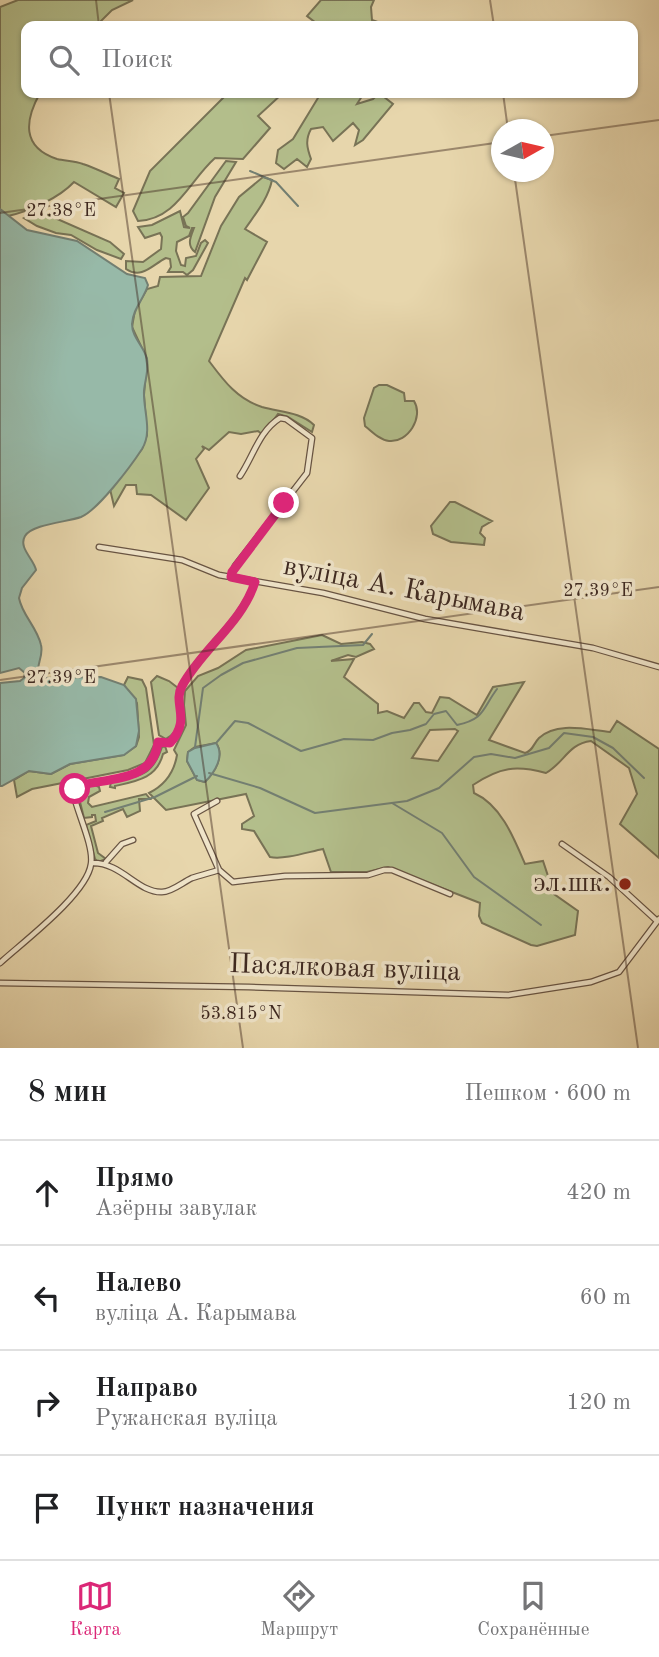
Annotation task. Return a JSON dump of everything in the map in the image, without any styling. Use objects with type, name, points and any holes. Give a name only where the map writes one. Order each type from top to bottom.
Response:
[{"type":"street","points":[[231,577],[235,566],[307,473],[312,438],[286,419],[274,421],[254,449],[253,458],[240,476]]},
{"type":"street","name":"вуліца А. Карымава","points":[[99,547],[181,560],[231,577],[323,593],[425,619],[593,649],[659,667]]},
{"type":"street","points":[[0,963],[83,886],[92,863],[74,796],[75,789],[81,785],[143,771],[154,759],[158,742],[170,743],[173,740],[182,720],[181,687],[243,608],[255,582]]},
{"type":"street","points":[[217,801],[194,814],[219,870],[233,881],[285,876],[368,875],[392,870],[450,894]]},
{"type":"street","points":[[106,862],[122,844],[133,840]]},
{"type":"street","points":[[562,844],[609,877],[658,920]]},
{"type":"street","points":[[92,863],[106,862],[137,883],[160,892],[219,870]]},
{"type":"street","name":"Пасялковая вуліца","points":[[0,983],[508,995],[591,982],[614,975],[628,963],[658,920]]},
{"type":"green space","points":[[18,0],[133,0],[112,10],[101,21],[21,21],[21,98],[38,98],[29,123],[32,140],[45,154],[83,164],[119,179],[115,188],[124,193],[116,207],[74,182],[44,203],[25,211],[8,216],[0,209],[0,7]]},
{"type":"green space","points":[[321,0],[374,0],[371,7],[372,20],[375,21],[314,21],[307,16]]},
{"type":"green space","points":[[223,98],[278,98],[258,116],[270,128],[243,159],[215,158],[173,206],[163,214],[138,221],[133,211],[150,171]]},
{"type":"green space","points":[[318,98],[361,98],[357,104],[374,98],[385,98],[393,104],[363,140],[355,145],[359,130],[353,123],[333,141],[323,127],[311,129],[307,144],[311,159],[307,167],[297,159],[284,169],[276,163],[278,150],[293,139]]},
{"type":"green space","points":[[226,161],[236,162],[215,197],[195,252],[190,243],[194,228],[189,236],[177,242],[176,251],[181,265],[185,266],[186,258],[196,256],[201,243],[205,240],[208,243],[193,270],[187,275],[183,272],[168,272],[171,267],[170,259],[166,258],[142,272],[126,269],[126,261],[143,262],[161,249],[160,233],[145,238],[138,227],[152,225],[180,211],[184,227],[190,228],[186,226],[183,217]]},
{"type":"green space","points":[[263,177],[272,180],[268,193],[245,229],[267,242],[247,280],[245,278],[209,361],[226,382],[245,399],[262,407],[303,417],[314,425],[312,432],[278,414],[263,435],[258,431],[241,434],[229,432],[209,450],[202,446],[204,449],[196,459],[209,488],[186,520],[151,495],[137,494],[136,485],[126,485],[114,506],[110,489],[142,449],[147,435],[144,395],[147,359],[132,327],[135,310],[147,289],[158,286],[160,277],[201,276],[221,226],[239,197]]},
{"type":"green space","points":[[39,211],[110,242],[124,254],[121,259],[97,250],[71,235],[56,233],[24,218]]},
{"type":"green space","points":[[387,385],[404,393],[405,401],[414,401],[417,407],[412,428],[396,441],[382,439],[365,426],[364,418],[374,388]]},
{"type":"green space","points":[[450,502],[492,521],[482,527],[480,533],[485,538],[484,545],[451,542],[433,534],[431,526]]},
{"type":"green space","points":[[322,635],[341,644],[370,644],[374,649],[356,657],[348,655],[331,661],[354,659],[344,677],[378,704],[378,713],[387,711],[404,718],[414,703],[419,703],[426,712],[432,713],[440,697],[449,698],[477,715],[493,687],[524,682],[489,740],[525,753],[546,733],[564,728],[610,732],[617,721],[659,749],[659,858],[620,824],[637,794],[629,768],[591,741],[577,746],[546,773],[508,769],[492,774],[473,785],[474,793],[492,806],[506,823],[525,864],[543,861],[554,894],[578,911],[575,935],[537,946],[482,923],[479,916],[480,903],[388,867],[367,872],[331,872],[323,849],[289,857],[270,857],[254,831],[242,829],[242,824],[254,816],[246,794],[166,810],[149,793],[164,782],[174,767],[177,755],[174,750],[186,725],[185,691],[198,676],[218,668],[246,650]],"holes":[[[430,730],[458,731],[438,761],[412,758]],[[216,743],[219,758],[215,769],[204,782],[197,780],[187,761],[188,752],[195,747]]]},
{"type":"green space","points":[[157,676],[178,688],[178,723],[166,739],[159,735],[151,682]]},
{"type":"green space","points":[[128,677],[142,680],[146,688],[154,745],[145,763],[128,770],[32,789],[17,797],[14,780],[29,771],[51,774],[70,764],[123,755],[136,746],[139,737],[137,703],[124,685]]},
{"type":"green space","points":[[165,746],[167,752],[151,773],[115,788],[110,787],[111,782],[137,776],[149,770]]},
{"type":"green space","points":[[95,785],[100,791],[89,797],[88,803],[92,807],[146,794],[150,799],[139,799],[140,811],[127,817],[123,809],[91,826],[98,853],[106,859],[98,862],[86,825],[96,821],[95,815],[84,818],[78,794],[84,788]]},
{"type":"shaded area","points":[[0,209],[27,230],[77,241],[127,274],[145,278],[148,285],[134,313],[132,324],[147,363],[144,391],[147,428],[145,442],[122,476],[88,513],[35,529],[25,536],[23,545],[36,570],[22,588],[19,598],[41,645],[38,678],[101,677],[124,685],[136,699],[139,731],[136,746],[124,755],[70,764],[51,774],[29,771],[2,786],[0,683],[20,681],[25,673],[19,668],[0,673]]},
{"type":"shaded area","points":[[216,743],[219,758],[215,769],[205,782],[197,780],[187,761],[188,752]]},
{"type":"waterway","points":[[250,171],[276,182],[298,206]]},
{"type":"waterway","points":[[195,747],[203,688],[221,675],[243,663],[297,648],[363,645],[372,634]]},
{"type":"waterway","points":[[217,742],[235,721],[248,723],[301,751],[344,739],[373,740],[410,730],[426,724],[434,714],[446,711],[457,725],[478,716],[497,689]]},
{"type":"waterway","points":[[209,773],[260,788],[315,813],[407,801],[439,788],[474,757],[491,754],[515,758],[549,748],[564,733],[593,737],[613,748],[644,778]]},
{"type":"waterway","points":[[105,812],[155,797],[197,776]]},
{"type":"waterway","points":[[392,803],[442,833],[474,877],[541,925]]},
{"type":"place","name":"эл.шк.","points":[[625,884]]},
{"type":"route","points":[[75,789],[81,785],[143,771],[154,759],[158,742],[170,743],[173,740],[182,720],[181,687],[243,608],[252,592],[255,582],[231,577],[232,572],[284,503]]}]
